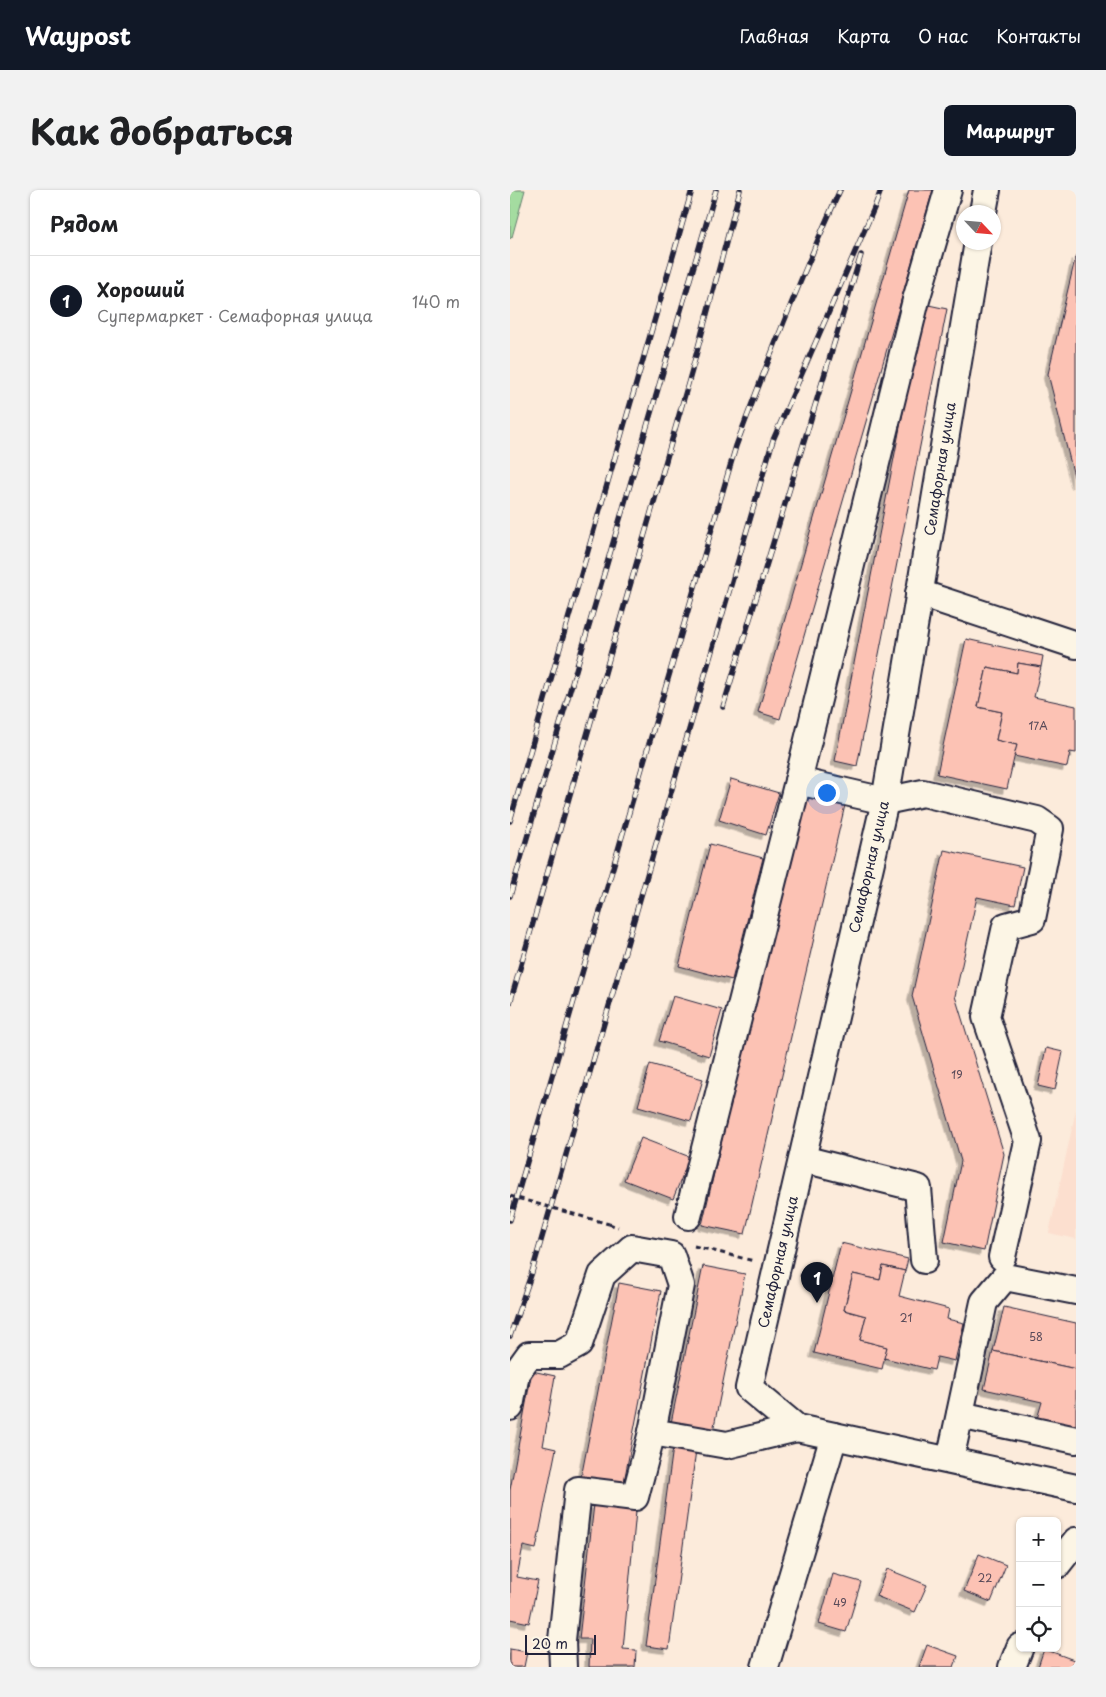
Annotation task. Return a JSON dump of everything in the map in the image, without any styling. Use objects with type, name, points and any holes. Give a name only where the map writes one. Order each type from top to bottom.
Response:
[{"type":"street","points":[[688,1216],[798,781],[916,300],[948,190]]},
{"type":"street","points":[[984,205],[986,190]]},
{"type":"street","name":"Семафорная улица","points":[[977,250],[884,800],[749,1388],[797,1428],[1076,1488]]},
{"type":"street","points":[[920,593],[1076,645]]},
{"type":"street","points":[[798,781],[884,800],[922,793],[1037,820],[1050,830],[1032,919],[1006,926],[986,1017],[1028,1141],[1002,1257]]},
{"type":"street","points":[[803,1159],[918,1188],[924,1260]]},
{"type":"street","points":[[510,1407],[516,1374],[529,1355],[558,1355],[579,1344],[602,1275],[632,1248],[671,1255],[682,1285],[652,1432],[635,1497],[578,1490],[562,1640],[563,1667]]},
{"type":"street","points":[[950,1460],[984,1302],[1005,1276],[1076,1291]]},
{"type":"street","points":[[960,1415],[1076,1440]]},
{"type":"street","points":[[652,1432],[727,1445],[797,1428]]},
{"type":"street","points":[[766,1667],[834,1436]]},
{"type":"street","points":[[1059,1562],[1076,1541]]},
{"type":"street","points":[[1012,1667],[1018,1652]]},
{"type":"path","points":[[510,1196],[609,1224]]},
{"type":"shaded area","points":[[1076,1110],[1076,1239],[1049,1233]]},
{"type":"green space","points":[[510,190],[525,190],[510,239]]},
{"type":"building","points":[[909,190],[933,190],[780,719],[758,712]]},
{"type":"building","points":[[1076,255],[1076,484],[1048,374]]},
{"type":"building","points":[[924,304],[947,309],[857,766],[835,761]]},
{"type":"building","points":[[966,639],[1043,656],[1041,667],[1018,663],[1017,673],[987,667],[978,707],[1002,712],[996,740],[1017,745],[1007,789],[937,774]]},
{"type":"building","points":[[1018,663],[1041,667],[1034,697],[1076,706],[1076,753],[1070,752],[1067,767],[1014,756],[1017,745],[996,740],[1002,712],[978,707],[987,667],[1017,673]]},
{"type":"building","points":[[731,779],[779,793],[766,835],[719,820]]},
{"type":"building","points":[[802,795],[845,805],[745,1234],[702,1225]]},
{"type":"building","points":[[710,844],[763,858],[732,980],[679,966]]},
{"type":"building","points":[[944,850],[1023,867],[1015,905],[977,897],[955,996],[1004,1154],[984,1251],[944,1242],[961,1161],[912,996]]},
{"type":"building","points":[[673,996],[722,1010],[709,1056],[659,1041]]},
{"type":"building","points":[[1046,1048],[1063,1052],[1055,1090],[1038,1086]]},
{"type":"building","points":[[650,1064],[703,1079],[691,1121],[638,1106]]},
{"type":"building","points":[[641,1138],[690,1157],[673,1199],[624,1180]]},
{"type":"building","points":[[841,1243],[908,1259],[905,1271],[883,1266],[880,1280],[853,1274],[844,1310],[866,1316],[860,1340],[887,1347],[882,1369],[814,1353]]},
{"type":"building","points":[[703,1266],[745,1274],[713,1431],[671,1423]]},
{"type":"building","points":[[883,1266],[905,1271],[899,1296],[949,1309],[947,1319],[964,1323],[955,1361],[937,1357],[934,1370],[884,1358],[887,1347],[860,1340],[866,1316],[844,1310],[853,1274],[880,1280]]},
{"type":"building","points":[[619,1283],[661,1291],[623,1487],[581,1478]]},
{"type":"building","points":[[1004,1307],[1076,1323],[1076,1369],[993,1351]]},
{"type":"building","points":[[993,1351],[1076,1369],[1076,1428],[1037,1419],[1042,1402],[984,1389]]},
{"type":"building","points":[[532,1371],[555,1376],[543,1446],[556,1449],[536,1549],[523,1546],[517,1577],[538,1581],[529,1623],[510,1619],[510,1490]]},
{"type":"building","points":[[673,1447],[696,1450],[669,1649],[646,1646]]},
{"type":"building","points":[[594,1504],[636,1511],[623,1649],[636,1650],[635,1667],[589,1667],[590,1639],[579,1639]]},
{"type":"building","points":[[979,1554],[1006,1565],[991,1602],[964,1591]]},
{"type":"building","points":[[887,1569],[927,1585],[915,1612],[876,1596]]},
{"type":"building","points":[[833,1574],[861,1582],[846,1632],[819,1624]]},
{"type":"building","points":[[927,1645],[958,1656],[954,1667],[919,1667]]},
{"type":"building","points":[[510,1649],[527,1652],[524,1667],[510,1667]]},
{"type":"building","points":[[1043,1652],[1052,1652],[1074,1660],[1072,1667],[1038,1667]]},
{"type":"railway","points":[[510,821],[692,190]]},
{"type":"railway","points":[[510,896],[716,190]]},
{"type":"railway","points":[[510,1003],[692,370],[740,190]]},
{"type":"railway","points":[[510,1220],[736,446],[786,317],[840,190]]},
{"type":"railway","points":[[510,1336],[532,1272],[773,440],[881,190]]},
{"type":"railway","points":[[723,707],[861,255]]},
{"type":"place","name":"Хороший","points":[[817,1303]]}]
